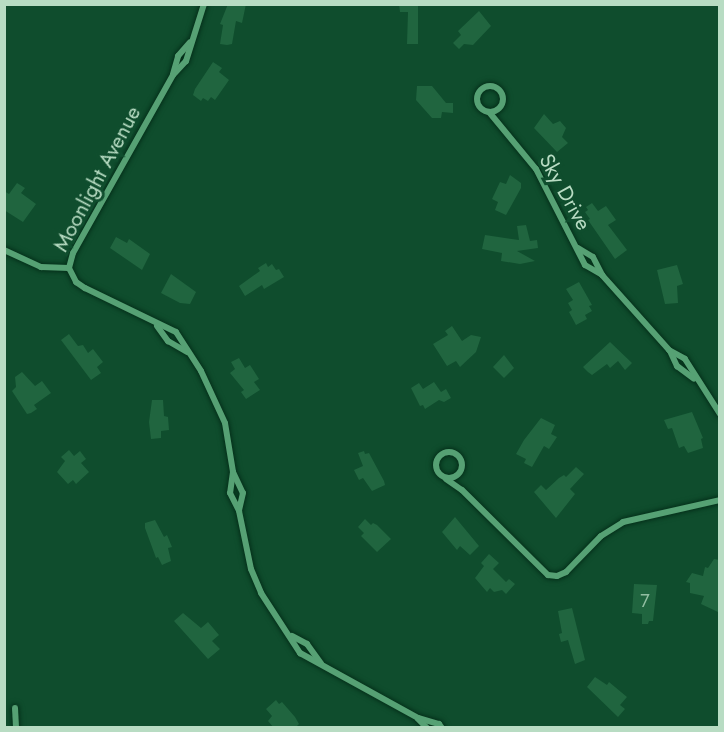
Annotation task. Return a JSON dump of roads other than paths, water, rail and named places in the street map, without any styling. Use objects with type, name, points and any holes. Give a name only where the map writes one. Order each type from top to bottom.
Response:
[{"type":"street","name":"Moonlight Avenue","points":[[187,352],[168,341],[157,326],[146,317],[76,282],[69,267],[73,253],[173,75],[186,61],[204,4]]},
{"type":"street","points":[[500,124],[503,99],[500,91],[493,86],[485,87],[478,93],[476,101],[481,109],[489,112],[501,106]]},
{"type":"street","name":"Sky Drive","points":[[489,112],[536,169],[568,236],[578,248],[585,265],[602,275]]},
{"type":"street","name":"Sky Drive","points":[[578,248],[593,257],[602,275],[669,350],[677,366],[697,381]]},
{"type":"street","points":[[4,250],[41,267],[69,267]]},
{"type":"street","name":"Moonlight Avenue","points":[[157,326],[176,332],[219,405],[230,444],[233,472],[230,493],[239,511],[254,577],[273,614],[290,635],[300,653],[418,718],[439,724],[442,728]]},
{"type":"street","name":"Sky Drive","points":[[669,350],[685,359],[720,414]]},
{"type":"street","points":[[446,452],[455,453],[461,459],[463,467],[457,480],[439,474],[436,466],[439,457],[446,452]]},
{"type":"street","name":"Moonlight Avenue","points":[[233,472],[243,493],[239,511]]},
{"type":"street","points":[[457,480],[462,490],[532,562],[548,575],[557,576],[566,572],[610,529],[623,522],[720,500]]},
{"type":"street","name":"Moonlight Avenue","points":[[290,635],[307,644],[321,663]]},
{"type":"street","points":[[15,708],[16,728]]},
{"type":"street","name":"Moonlight Avenue","points":[[418,718],[427,728]]}]
